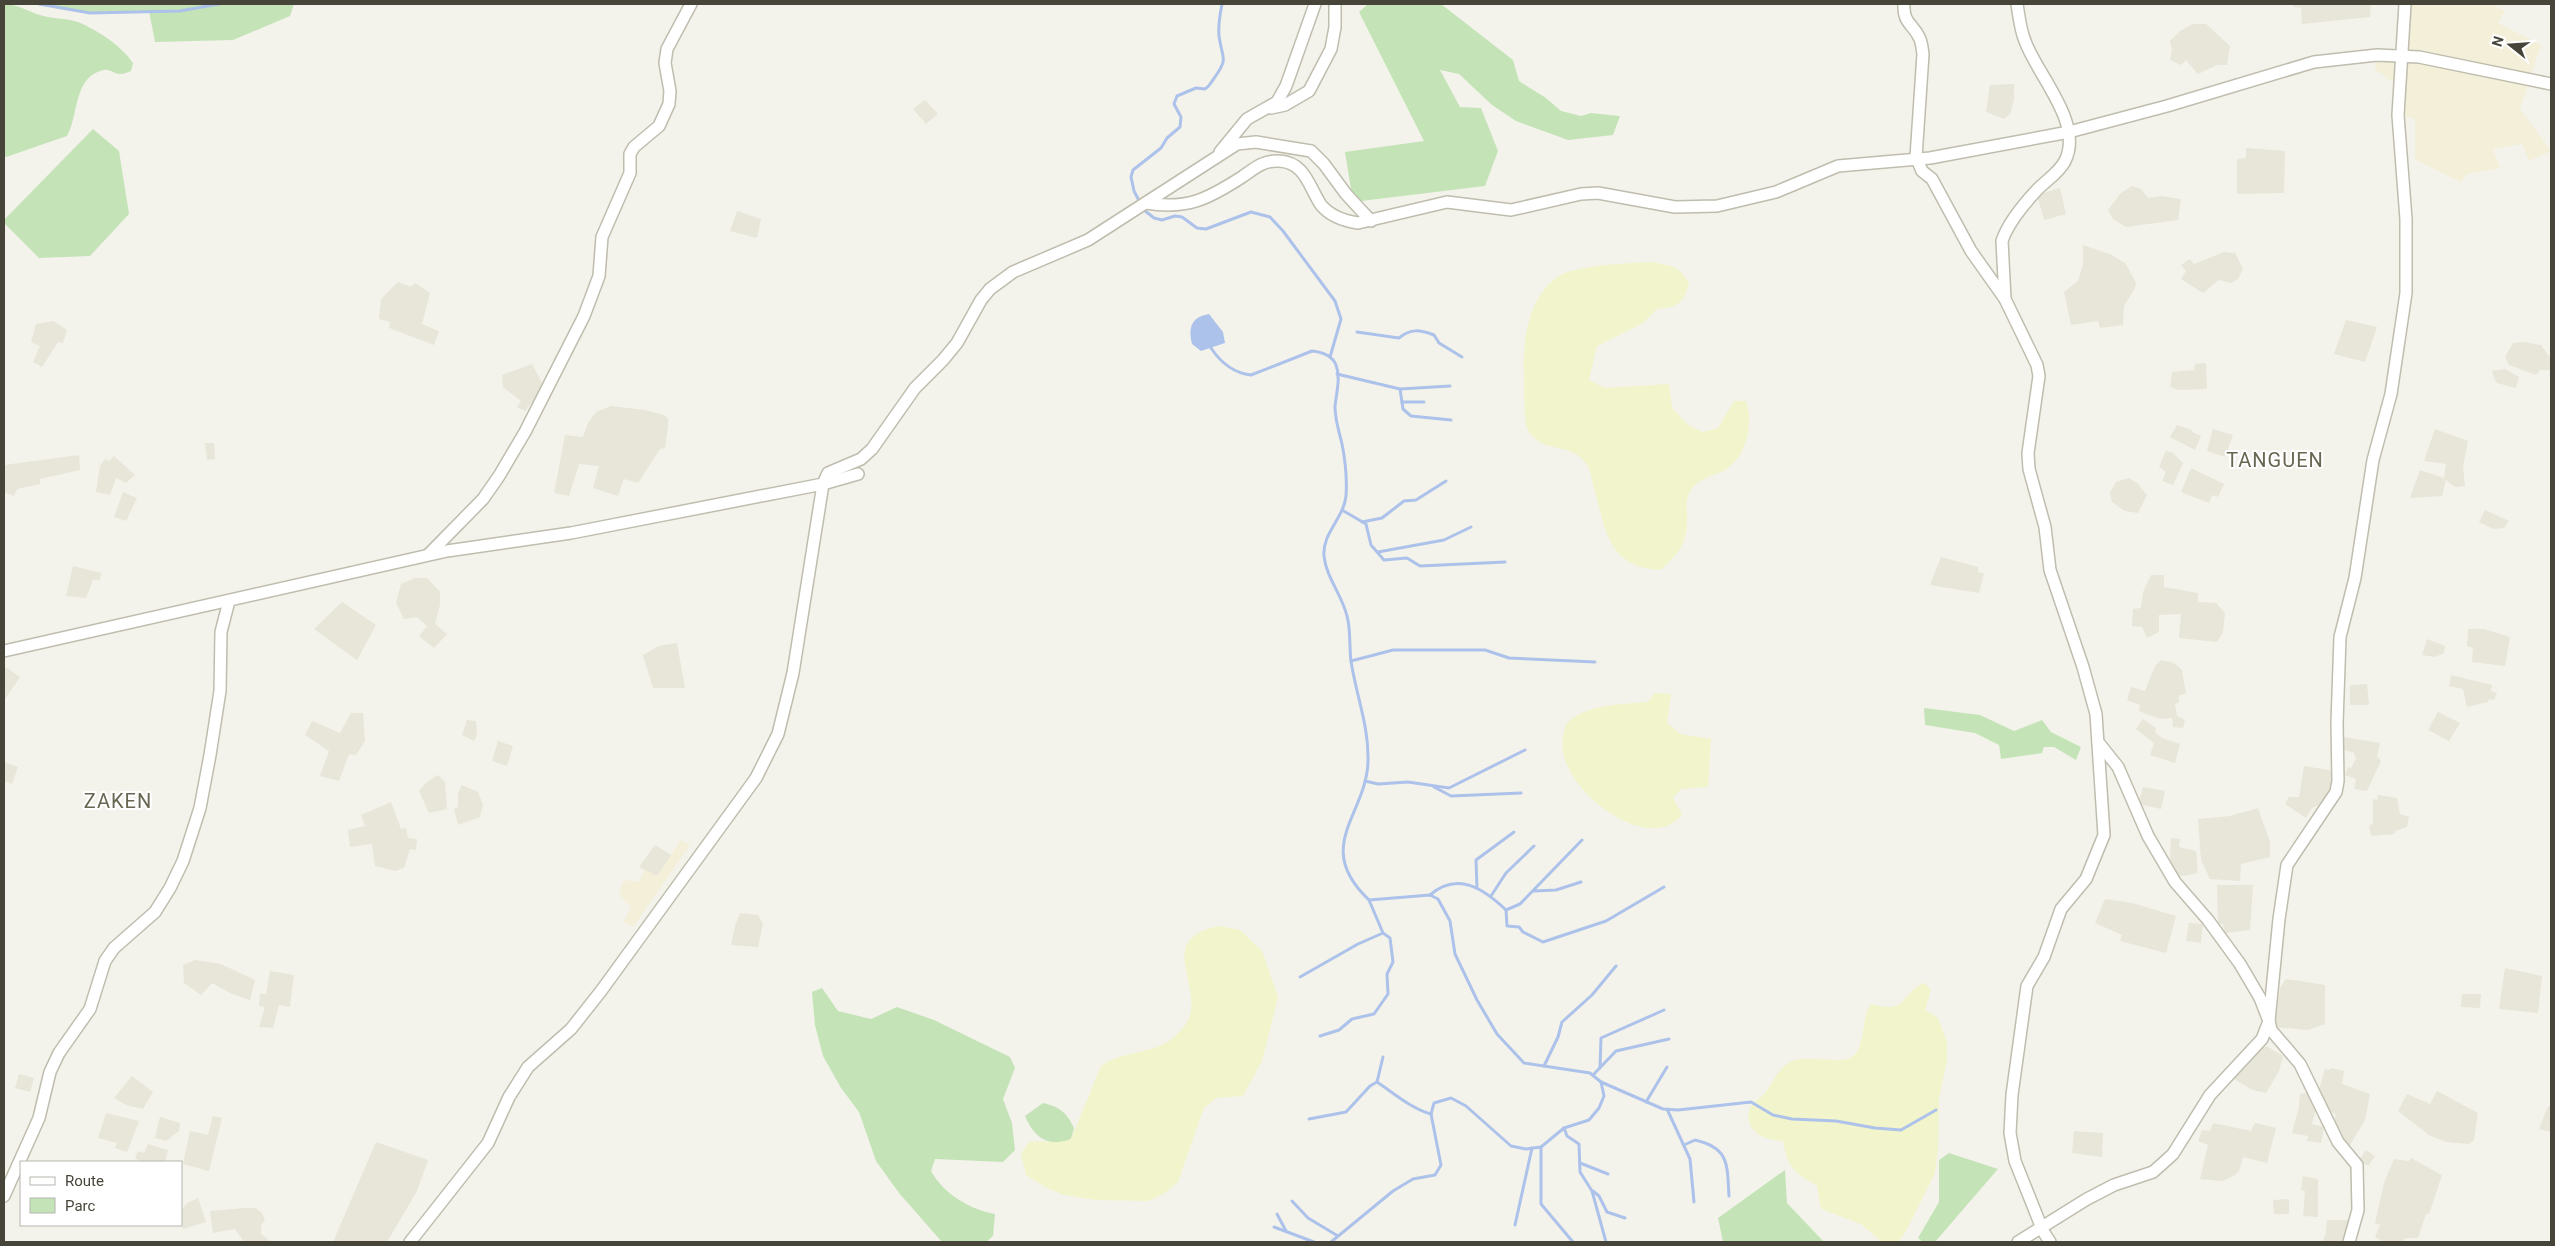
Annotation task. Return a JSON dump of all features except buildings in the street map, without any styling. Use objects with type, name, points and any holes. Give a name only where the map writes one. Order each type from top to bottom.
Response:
[{"type":"street","points":[[428,556],[484,499],[499,476],[525,432],[584,316],[598,276],[602,237],[630,173],[630,154],[634,147],[659,126],[669,104],[670,91],[665,63],[667,49],[691,4]]},
{"type":"street","points":[[1216,156],[1234,132],[1247,119],[1278,102],[1286,86],[1315,4]]},
{"type":"street","points":[[1270,108],[1285,105],[1309,91],[1331,50],[1336,4]]},
{"type":"street","points":[[1904,4],[1904,13],[1908,25],[1920,38],[1923,54],[1916,139],[1918,159],[1922,171],[1932,179],[1971,251],[2005,299],[2037,365],[2039,376],[2028,453],[2029,469],[2046,527],[2050,570],[2083,667],[2096,714],[2104,835],[2086,878],[2061,909],[2044,957],[2027,986],[2011,1103],[2010,1133],[2015,1161],[2041,1226],[2050,1242]]},
{"type":"street","points":[[2005,299],[2002,256],[2002,241],[2005,232],[2036,191],[2065,161],[2069,148],[2069,132],[2058,101],[2025,41],[2017,4]]},
{"type":"street","points":[[2350,1242],[2358,1210],[2358,1165],[2338,1142],[2300,1064],[2271,1030],[2270,1021],[2278,919],[2287,865],[2336,792],[2338,781],[2340,637],[2355,578],[2373,460],[2391,394],[2401,333],[2406,293],[2406,219],[2398,115],[2400,56],[2405,4]]},
{"type":"street","points":[[1146,203],[1169,207],[1190,203],[1218,192],[1262,163],[1281,161],[1291,164],[1303,172],[1322,205],[1330,213],[1345,221],[1358,223],[1447,202],[1511,210],[1581,194],[1598,193],[1675,207],[1717,206],[1776,192],[1838,166],[1918,159],[2069,132],[2167,106],[2314,62],[2377,55],[2420,57],[2551,84]]},
{"type":"street","points":[[2526,78],[2551,75]]},
{"type":"street","points":[[410,1242],[488,1142],[509,1097],[528,1066],[570,1029],[601,991],[756,778],[778,734],[793,673],[823,484],[828,472],[861,459],[872,449],[914,388],[943,360],[957,343],[981,300],[990,289],[1013,272],[1088,240],[1237,144],[1256,142],[1310,151],[1324,164],[1346,194],[1370,221]]},
{"type":"street","points":[[4,651],[428,556],[571,532],[823,484],[858,474]]},
{"type":"street","points":[[4,1196],[39,1118],[50,1072],[59,1053],[90,1009],[105,961],[114,948],[155,912],[170,888],[183,861],[200,808],[210,755],[220,691],[221,632],[229,601]]},
{"type":"street","points":[[2018,1242],[2041,1226],[2114,1185],[2153,1172],[2173,1154],[2210,1095],[2262,1039],[2270,1021],[2260,998],[2240,964],[2208,920],[2175,882],[2148,836],[2118,767],[2098,742]]},
{"type":"shaded area","points":[[2294,4],[2371,4],[2370,17],[2302,24],[2301,8],[2294,7]]},
{"type":"shaded area","points":[[2405,4],[2491,4],[2505,11],[2498,23],[2541,45],[2520,109],[2551,151],[2529,161],[2522,144],[2493,149],[2500,168],[2468,174],[2461,182],[2415,159],[2415,119],[2398,115],[2399,87],[2375,69],[2377,55],[2400,56]]},
{"type":"shaded area","points":[[2193,24],[2206,24],[2230,46],[2227,65],[2217,65],[2198,74],[2186,60],[2181,65],[2170,60],[2172,50],[2170,41],[2180,31]]},
{"type":"shaded area","points":[[2014,84],[2014,99],[2010,114],[2004,119],[1986,112],[1990,85]]},
{"type":"shaded area","points":[[925,100],[938,114],[926,124],[913,109]]},
{"type":"shaded area","points":[[2246,148],[2285,151],[2284,193],[2237,194],[2237,159],[2246,158]]},
{"type":"shaded area","points":[[2132,186],[2141,189],[2148,198],[2160,196],[2181,199],[2178,220],[2126,227],[2113,219],[2108,210],[2121,193]]},
{"type":"shaded area","points":[[2060,188],[2066,214],[2044,220],[2037,195]]},
{"type":"shaded area","points":[[737,211],[761,219],[757,238],[730,231]]},
{"type":"shaded area","points":[[2083,245],[2112,255],[2126,264],[2136,283],[2124,306],[2123,325],[2100,328],[2098,321],[2071,325],[2064,292],[2078,281],[2083,264]]},
{"type":"shaded area","points":[[2224,252],[2235,253],[2243,269],[2238,279],[2231,283],[2219,280],[2203,293],[2181,279],[2186,271],[2181,265],[2190,259],[2194,264]]},
{"type":"shaded area","points":[[398,282],[411,287],[415,283],[430,293],[422,324],[439,331],[434,345],[389,328],[390,322],[379,319],[381,299]]},
{"type":"shaded area","points":[[2346,320],[2377,327],[2365,362],[2334,354]]},
{"type":"shaded area","points":[[53,321],[67,330],[63,343],[58,342],[42,367],[33,362],[40,346],[31,342],[36,324]]},
{"type":"shaded area","points":[[2524,342],[2541,345],[2551,359],[2551,370],[2540,370],[2536,375],[2509,365],[2505,357],[2513,343]]},
{"type":"shaded area","points":[[2206,363],[2207,389],[2179,390],[2170,387],[2172,372],[2194,370],[2195,364]]},
{"type":"shaded area","points":[[532,364],[542,383],[534,400],[525,411],[517,407],[521,401],[503,387],[502,375]]},
{"type":"shaded area","points":[[2505,369],[2519,377],[2516,388],[2497,383],[2494,378],[2492,371]]},
{"type":"shaded area","points":[[611,406],[645,410],[664,415],[668,419],[665,448],[660,449],[638,483],[624,479],[618,496],[593,488],[599,466],[579,464],[569,496],[554,493],[565,435],[583,437],[588,423],[596,412]]},
{"type":"shaded area","points":[[2177,425],[2192,430],[2192,432],[2201,436],[2195,450],[2170,437]]},
{"type":"shaded area","points":[[2213,429],[2233,435],[2225,457],[2207,451]]},
{"type":"shaded area","points":[[2435,429],[2468,441],[2463,466],[2465,486],[2455,487],[2446,480],[2442,496],[2410,498],[2420,470],[2444,478],[2446,464],[2424,461]]},
{"type":"shaded area","points":[[205,443],[214,443],[215,459],[207,460]]},
{"type":"shaded area","points":[[2166,451],[2173,453],[2183,463],[2173,485],[2162,481],[2166,472],[2159,467]]},
{"type":"shaded area","points":[[79,455],[80,470],[40,479],[40,484],[17,489],[14,496],[4,492],[4,465]]},
{"type":"shaded area","points":[[114,456],[135,475],[126,483],[116,478],[110,495],[96,492],[100,466],[105,459],[109,461]]},
{"type":"shaded area","points":[[2191,468],[2224,484],[2218,497],[2212,495],[2209,503],[2181,492]]},
{"type":"shaded area","points":[[2129,478],[2137,483],[2147,495],[2138,513],[2125,511],[2112,502],[2110,493],[2116,482]]},
{"type":"shaded area","points":[[123,492],[137,498],[126,521],[114,517]]},
{"type":"shaded area","points":[[2485,510],[2509,521],[2504,528],[2493,529],[2479,522]]},
{"type":"shaded area","points":[[1941,557],[1978,567],[1978,572],[1984,574],[1979,593],[1930,585]]},
{"type":"shaded area","points":[[73,566],[101,573],[100,580],[93,580],[86,598],[66,596]]},
{"type":"shaded area","points":[[2151,575],[2164,575],[2164,587],[2198,593],[2198,602],[2216,603],[2225,613],[2223,632],[2217,642],[2179,638],[2181,614],[2159,615],[2159,632],[2147,638],[2142,627],[2132,626],[2133,609],[2141,608],[2143,592]]},
{"type":"shaded area","points":[[415,578],[427,578],[440,592],[440,605],[435,624],[447,634],[434,648],[419,636],[427,626],[417,617],[404,619],[396,603],[401,584]]},
{"type":"shaded area","points":[[342,602],[376,625],[357,660],[314,629]]},
{"type":"shaded area","points":[[2468,629],[2484,629],[2510,637],[2505,666],[2472,662],[2473,648],[2467,646]]},
{"type":"shaded area","points":[[2427,639],[2445,646],[2444,653],[2435,657],[2422,655]]},
{"type":"shaded area","points":[[677,643],[685,688],[653,688],[643,655],[659,646]]},
{"type":"shaded area","points":[[2161,660],[2174,663],[2182,670],[2186,694],[2179,695],[2179,702],[2175,704],[2177,716],[2185,720],[2183,728],[2173,727],[2172,718],[2161,719],[2139,711],[2140,705],[2127,700],[2131,687],[2145,691],[2155,666]]},
{"type":"shaded area","points":[[4,666],[20,677],[5,699],[4,699]]},
{"type":"shaded area","points":[[2451,675],[2492,685],[2491,691],[2497,693],[2494,700],[2489,699],[2488,702],[2467,707],[2463,689],[2449,686]]},
{"type":"shaded area","points":[[2367,684],[2369,705],[2350,705],[2350,685]]},
{"type":"shaded area","points":[[2438,712],[2460,723],[2449,741],[2428,730]]},
{"type":"shaded area","points":[[351,713],[363,713],[365,741],[356,755],[349,754],[339,781],[320,776],[329,751],[305,735],[312,721],[340,733]]},
{"type":"shaded area","points":[[2143,719],[2156,728],[2155,732],[2162,738],[2180,744],[2175,763],[2150,755],[2154,743],[2136,729]]},
{"type":"shaded area","points":[[467,720],[476,721],[477,734],[474,741],[462,735]]},
{"type":"shaded area","points":[[2344,737],[2380,743],[2377,756],[2381,761],[2367,791],[2354,789],[2356,779],[2345,775],[2348,767],[2351,768],[2356,759],[2354,753],[2342,749]]},
{"type":"shaded area","points":[[498,741],[513,746],[507,766],[492,761]]},
{"type":"shaded area","points":[[4,762],[18,767],[12,784],[4,781]]},
{"type":"shaded area","points":[[2304,766],[2329,770],[2334,774],[2330,792],[2319,805],[2312,808],[2306,818],[2285,804],[2289,797],[2299,797]]},
{"type":"shaded area","points":[[438,775],[445,782],[447,809],[429,813],[419,791],[427,782]]},
{"type":"shaded area","points":[[462,785],[478,792],[483,805],[480,817],[458,825],[454,809],[458,807],[458,793]]},
{"type":"shaded area","points":[[2143,787],[2165,791],[2161,809],[2138,804]]},
{"type":"shaded area","points":[[2378,795],[2397,798],[2400,814],[2409,817],[2407,827],[2395,831],[2395,834],[2371,836],[2369,825],[2373,824],[2373,799],[2377,800]]},
{"type":"shaded area","points":[[391,802],[401,829],[406,828],[408,838],[417,839],[416,850],[410,849],[404,868],[395,871],[375,866],[372,844],[350,847],[348,830],[365,826],[361,815]]},
{"type":"shaded area","points":[[2258,808],[2270,842],[2270,857],[2241,864],[2240,881],[2210,879],[2201,860],[2198,819],[2230,816]]},
{"type":"shaded area","points":[[2171,838],[2180,839],[2179,847],[2196,851],[2198,873],[2177,877],[2170,861]]},
{"type":"shaded area","points":[[681,840],[690,845],[633,927],[624,922],[631,907],[619,894],[624,880],[638,882],[645,870],[657,876]]},
{"type":"shaded area","points":[[655,845],[671,855],[657,877],[639,867]]},
{"type":"shaded area","points":[[2217,885],[2253,885],[2250,930],[2225,933],[2223,924],[2218,924]]},
{"type":"shaded area","points":[[2105,899],[2132,903],[2176,916],[2166,953],[2120,941],[2122,935],[2095,923]]},
{"type":"shaded area","points":[[740,913],[758,915],[763,924],[758,947],[731,945]]},
{"type":"shaded area","points":[[2189,923],[2203,924],[2201,943],[2186,941]]},
{"type":"shaded area","points":[[195,960],[221,964],[255,980],[250,1000],[230,993],[212,983],[201,995],[184,983],[183,965]]},
{"type":"shaded area","points":[[2505,968],[2542,976],[2538,1013],[2499,1009]]},
{"type":"shaded area","points":[[270,971],[294,975],[290,1007],[279,1005],[273,1028],[259,1027],[265,1007],[259,1006],[260,994],[266,994]]},
{"type":"shaded area","points":[[2286,979],[2325,985],[2325,1024],[2308,1030],[2275,1027],[2280,988]]},
{"type":"shaded area","points":[[2462,994],[2481,994],[2480,1008],[2461,1007]]},
{"type":"shaded area","points":[[2261,1046],[2268,1047],[2283,1056],[2279,1071],[2266,1093],[2253,1090],[2234,1079],[2233,1074]]},
{"type":"shaded area","points":[[2331,1068],[2344,1071],[2342,1084],[2370,1094],[2365,1120],[2350,1145],[2341,1141],[2333,1124],[2336,1114],[2324,1109],[2319,1090],[2325,1069],[2330,1070]]},
{"type":"shaded area","points":[[19,1074],[34,1078],[30,1092],[15,1088]]},
{"type":"shaded area","points":[[132,1076],[153,1092],[143,1109],[126,1105],[114,1098]]},
{"type":"shaded area","points":[[2437,1091],[2478,1113],[2474,1140],[2469,1144],[2446,1142],[2429,1135],[2398,1111],[2407,1094],[2430,1104]]},
{"type":"shaded area","points":[[2310,1092],[2315,1112],[2312,1124],[2324,1127],[2321,1143],[2307,1141],[2308,1136],[2292,1133],[2299,1107],[2300,1094]]},
{"type":"shaded area","points":[[2548,1106],[2551,1107],[2551,1132],[2539,1129]]},
{"type":"shaded area","points":[[106,1113],[139,1121],[127,1152],[115,1148],[117,1143],[98,1138]]},
{"type":"shaded area","points":[[213,1116],[222,1118],[209,1171],[183,1164],[190,1131],[208,1135]]},
{"type":"shaded area","points":[[160,1117],[180,1123],[179,1131],[166,1141],[155,1138]]},
{"type":"shaded area","points":[[2213,1123],[2251,1131],[2255,1123],[2276,1128],[2267,1163],[2243,1157],[2239,1171],[2235,1175],[2222,1181],[2200,1179],[2208,1145],[2198,1141],[2202,1130],[2210,1131]]},
{"type":"shaded area","points":[[2074,1131],[2103,1133],[2102,1157],[2072,1153]]},
{"type":"shaded area","points":[[376,1142],[428,1160],[417,1191],[387,1242],[333,1242]]},
{"type":"shaded area","points":[[148,1144],[168,1150],[165,1161],[140,1161],[135,1158],[138,1151],[144,1153]]},
{"type":"shaded area","points":[[2366,1150],[2375,1156],[2368,1166],[2359,1160]]},
{"type":"shaded area","points":[[2411,1158],[2442,1175],[2429,1214],[2426,1214],[2418,1238],[2405,1238],[2403,1242],[2384,1242],[2375,1237],[2380,1225],[2375,1223],[2384,1183],[2394,1159],[2409,1161]]},
{"type":"shaded area","points":[[2303,1176],[2318,1179],[2318,1217],[2303,1216],[2305,1191],[2301,1190]]},
{"type":"shaded area","points":[[198,1198],[206,1222],[183,1229],[182,1209],[187,1203]]},
{"type":"shaded area","points":[[2289,1199],[2289,1214],[2274,1214],[2273,1200]]},
{"type":"shaded area","points":[[256,1208],[262,1213],[265,1219],[261,1226],[261,1234],[271,1242],[244,1242],[235,1229],[213,1233],[210,1211]]},
{"type":"shaded area","points":[[2327,1220],[2350,1220],[2346,1242],[2322,1242],[2326,1233]]},
{"type":"green space","points":[[4,4],[18,6],[45,16],[85,25],[115,44],[133,63],[131,71],[120,74],[104,70],[94,74],[87,80],[78,97],[67,136],[6,157],[4,156]]},
{"type":"green space","points":[[40,4],[294,4],[290,16],[233,40],[155,42],[149,11],[90,13]]},
{"type":"green space","points":[[1368,4],[1441,4],[1513,60],[1519,81],[1546,98],[1561,111],[1581,116],[1591,113],[1620,116],[1613,135],[1568,140],[1516,121],[1492,105],[1459,74],[1440,70],[1460,107],[1481,108],[1498,151],[1485,186],[1353,202],[1345,152],[1424,141],[1359,12]]},
{"type":"green space","points":[[93,129],[119,151],[129,214],[90,256],[39,258],[4,223],[4,220]]},
{"type":"green space","points":[[1924,708],[1980,715],[2014,731],[2042,720],[2051,732],[2081,747],[2076,760],[2054,747],[2044,747],[2042,753],[2001,759],[1999,745],[1975,733],[1925,725]]},
{"type":"green space","points":[[822,988],[838,1011],[871,1019],[897,1007],[934,1020],[1010,1057],[1015,1068],[1003,1099],[1012,1123],[1015,1150],[1003,1162],[935,1159],[931,1171],[943,1187],[958,1199],[985,1212],[995,1214],[993,1236],[986,1242],[942,1242],[899,1193],[876,1161],[859,1112],[841,1088],[823,1056],[815,1025],[812,992]]},
{"type":"green space","points":[[1043,1103],[1058,1108],[1068,1118],[1074,1128],[1071,1139],[1055,1142],[1048,1141],[1042,1139],[1033,1130],[1025,1116]]},
{"type":"green space","points":[[1949,1153],[1998,1169],[1935,1242],[1923,1242],[1918,1238],[1939,1202],[1939,1160]]},
{"type":"green space","points":[[1785,1170],[1787,1203],[1824,1242],[1723,1242],[1718,1218]]},
{"type":"sand","points":[[1652,262],[1674,267],[1682,273],[1689,284],[1684,296],[1675,306],[1657,309],[1643,323],[1597,346],[1589,380],[1605,388],[1669,384],[1672,408],[1688,425],[1703,432],[1718,428],[1734,401],[1746,401],[1749,419],[1747,437],[1735,462],[1723,471],[1698,483],[1690,492],[1687,503],[1686,532],[1682,546],[1660,570],[1642,567],[1629,562],[1619,554],[1606,532],[1589,468],[1579,456],[1539,442],[1533,436],[1526,424],[1524,394],[1524,348],[1526,334],[1534,307],[1540,295],[1549,285],[1559,276],[1578,269],[1604,265]]},
{"type":"sand","points":[[1655,693],[1671,694],[1667,723],[1680,734],[1711,739],[1708,787],[1681,789],[1673,798],[1682,814],[1667,826],[1647,828],[1626,822],[1604,809],[1585,792],[1571,772],[1563,752],[1564,732],[1568,722],[1576,716],[1606,706],[1648,702]]},
{"type":"sand","points":[[1219,926],[1240,930],[1262,951],[1278,997],[1262,1061],[1243,1096],[1216,1098],[1204,1108],[1178,1182],[1165,1193],[1148,1201],[1097,1200],[1064,1195],[1045,1187],[1026,1175],[1021,1154],[1029,1142],[1060,1142],[1071,1139],[1101,1066],[1123,1056],[1155,1048],[1166,1043],[1176,1036],[1185,1025],[1191,1011],[1185,954],[1188,942],[1199,933]]},
{"type":"sand","points":[[1924,983],[1931,990],[1925,1010],[1938,1018],[1947,1042],[1947,1060],[1939,1098],[1938,1150],[1935,1173],[1906,1231],[1898,1242],[1882,1242],[1861,1224],[1821,1209],[1817,1186],[1793,1169],[1787,1158],[1783,1141],[1766,1138],[1758,1134],[1752,1128],[1748,1117],[1752,1104],[1765,1093],[1785,1065],[1801,1059],[1841,1060],[1852,1057],[1860,1046],[1866,1017],[1871,1004],[1883,1007],[1898,1005],[1916,987]]},
{"type":"water","points":[[1209,314],[1223,332],[1225,343],[1201,351],[1192,344],[1191,328],[1198,318]]},
{"type":"waterway","points":[[39,4],[90,13],[180,11],[219,4]]},
{"type":"waterway","points":[[1222,4],[1219,20],[1222,65],[1209,86],[1205,89],[1196,88],[1177,96],[1174,104],[1181,117],[1180,127],[1167,138],[1161,148],[1133,170],[1131,177],[1134,191],[1144,210],[1154,218],[1162,220],[1175,216],[1182,217],[1197,228],[1206,229],[1251,212],[1270,217],[1283,231],[1335,301],[1341,319],[1330,357]]},
{"type":"waterway","points":[[1357,332],[1399,338],[1412,331],[1424,332],[1434,335],[1439,343],[1462,357]]},
{"type":"waterway","points":[[1211,348],[1233,370],[1251,375],[1312,351],[1329,356],[1336,365],[1338,381],[1335,412],[1344,456],[1346,496],[1341,511],[1326,540],[1324,556],[1325,564],[1345,608],[1348,621],[1353,674],[1368,748],[1365,780],[1347,830],[1343,847],[1345,863],[1353,881],[1369,900],[1430,895],[1438,899],[1450,921],[1455,954],[1477,1000],[1497,1034],[1524,1063],[1590,1073],[1601,1082],[1604,1096],[1599,1108],[1589,1120],[1564,1128],[1541,1147],[1526,1149],[1511,1146],[1466,1106],[1451,1098],[1434,1103],[1431,1114],[1441,1165],[1435,1175],[1413,1179],[1393,1191],[1331,1242]]},
{"type":"waterway","points":[[1337,374],[1400,389],[1403,409],[1411,416],[1451,420]]},
{"type":"waterway","points":[[1400,389],[1450,386]]},
{"type":"waterway","points":[[1402,402],[1424,402]]},
{"type":"waterway","points":[[1362,522],[1382,518],[1404,501],[1416,500],[1446,481]]},
{"type":"waterway","points":[[1342,510],[1366,524],[1371,545],[1384,560],[1407,558],[1420,566],[1505,562]]},
{"type":"waterway","points":[[1378,552],[1444,540],[1471,527]]},
{"type":"waterway","points":[[1351,661],[1393,650],[1485,650],[1509,658],[1595,662]]},
{"type":"waterway","points":[[1365,781],[1378,784],[1408,782],[1449,788],[1525,750]]},
{"type":"waterway","points":[[1434,787],[1451,796],[1521,793]]},
{"type":"waterway","points":[[1477,888],[1476,860],[1514,832]]},
{"type":"waterway","points":[[1430,895],[1440,888],[1451,884],[1461,884],[1489,895],[1506,910],[1520,904],[1582,840]]},
{"type":"waterway","points":[[1491,896],[1506,873],[1534,846]]},
{"type":"waterway","points":[[1534,891],[1556,890],[1581,882]]},
{"type":"waterway","points":[[1506,910],[1507,926],[1519,927],[1523,932],[1543,942],[1606,921],[1664,887]]},
{"type":"waterway","points":[[1300,977],[1358,944],[1383,933],[1369,900]]},
{"type":"waterway","points":[[1320,1036],[1339,1030],[1352,1019],[1374,1014],[1388,994],[1387,974],[1393,962],[1390,938],[1383,933]]},
{"type":"waterway","points":[[1544,1066],[1558,1037],[1562,1022],[1592,995],[1616,966]]},
{"type":"waterway","points":[[1600,1068],[1601,1038],[1664,1010]]},
{"type":"waterway","points":[[1593,1075],[1616,1051],[1669,1039]]},
{"type":"waterway","points":[[1377,1082],[1383,1057]]},
{"type":"waterway","points":[[1646,1102],[1667,1067]]},
{"type":"waterway","points":[[1309,1119],[1346,1112],[1370,1086],[1377,1082],[1410,1105],[1431,1114]]},
{"type":"waterway","points":[[1601,1082],[1663,1109],[1678,1110],[1751,1102],[1773,1115],[1792,1119],[1836,1121],[1875,1128],[1901,1130],[1936,1110]]},
{"type":"waterway","points":[[1667,1109],[1690,1159],[1694,1202]]},
{"type":"waterway","points":[[1564,1128],[1567,1136],[1579,1144],[1580,1172],[1592,1191],[1606,1242]]},
{"type":"waterway","points":[[1684,1145],[1695,1140],[1706,1143],[1721,1153],[1727,1167],[1729,1196]]},
{"type":"waterway","points":[[1541,1147],[1541,1204],[1573,1242]]},
{"type":"waterway","points":[[1515,1225],[1532,1148]]},
{"type":"waterway","points":[[1580,1163],[1608,1174]]},
{"type":"waterway","points":[[1593,1191],[1599,1196],[1607,1212],[1625,1218]]},
{"type":"waterway","points":[[1292,1201],[1308,1218],[1338,1236]]},
{"type":"waterway","points":[[1277,1214],[1286,1231]]},
{"type":"waterway","points":[[1274,1227],[1314,1242]]},
{"type":"district","name":"TANGUEN","points":[[2275,460]]},
{"type":"district","name":"ZAKEN","points":[[118,801]]}]
